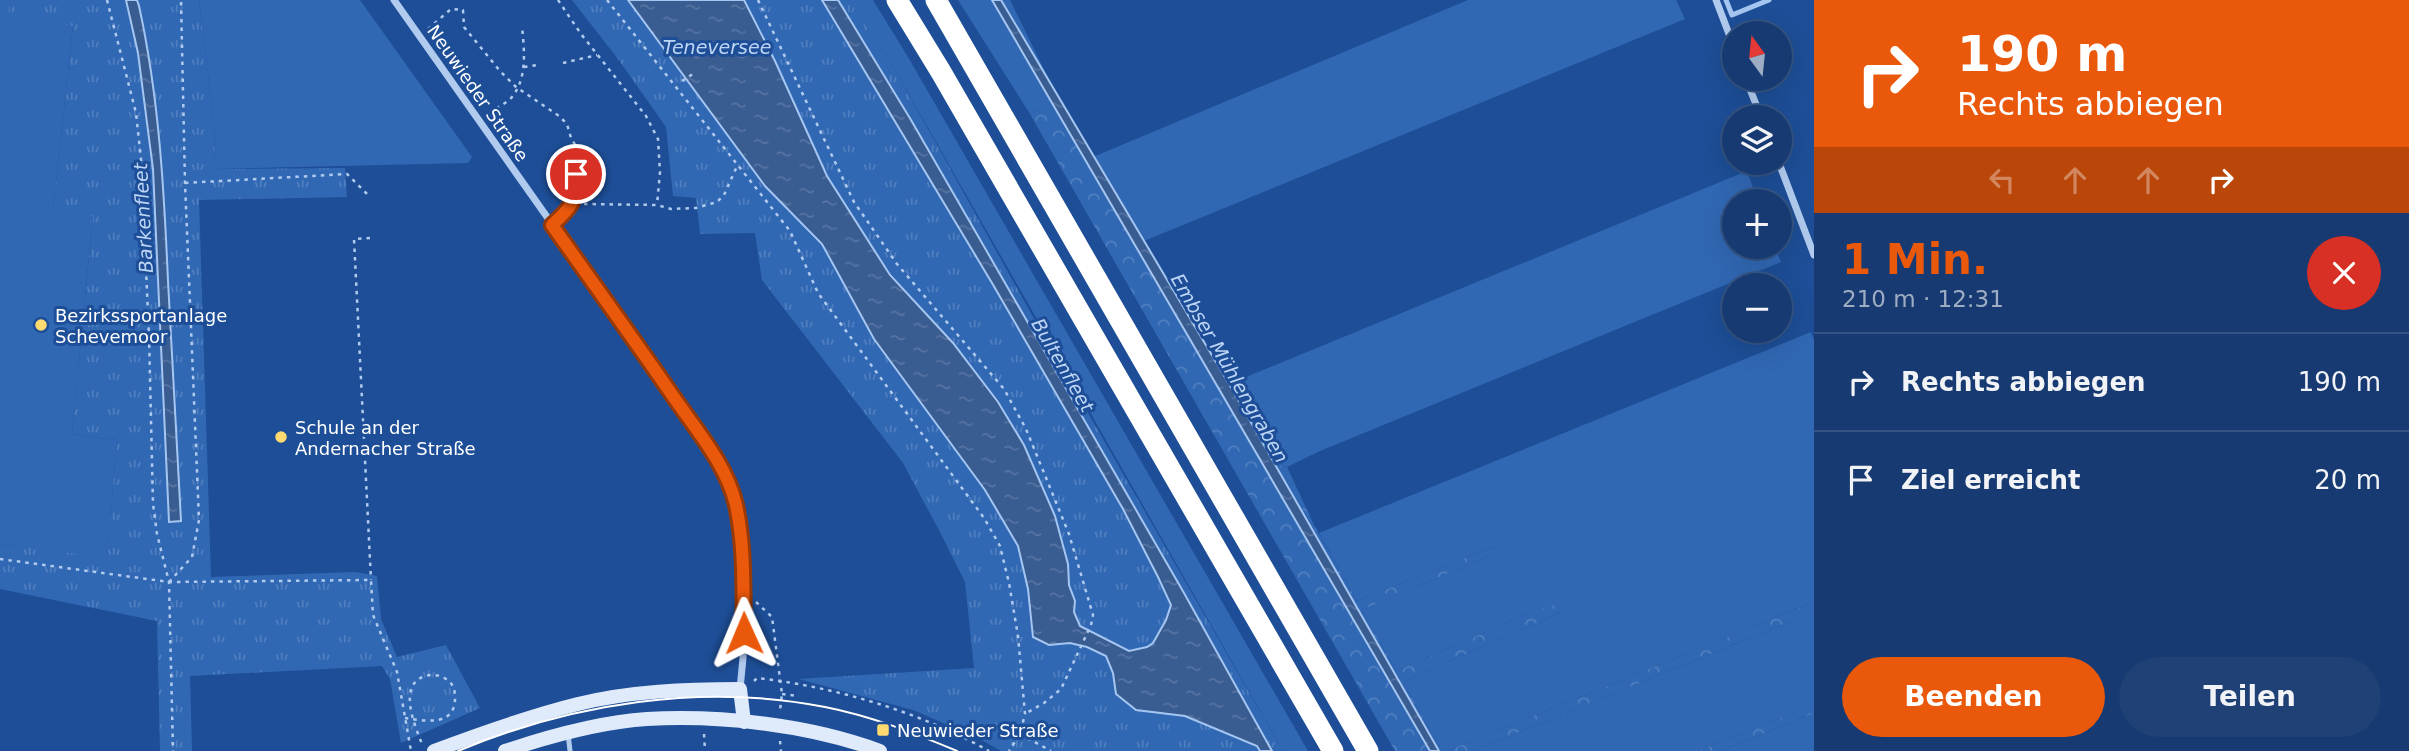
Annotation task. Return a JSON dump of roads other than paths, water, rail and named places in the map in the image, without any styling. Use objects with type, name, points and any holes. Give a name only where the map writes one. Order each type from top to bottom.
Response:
[{"type":"highway","points":[[897,0],[1333,751]]},
{"type":"highway","points":[[936,0],[1368,751]]},
{"type":"street","name":"Neuwieder Straße","points":[[394,0],[679,405],[715,457],[727,480],[736,504],[741,542],[743,658],[740,689]]},
{"type":"street","points":[[1716,0],[1724,21]]},
{"type":"street","points":[[1784,175],[1814,255]]},
{"type":"street","points":[[434,751],[509,723],[580,704],[638,695],[740,689],[744,722]]},
{"type":"street","points":[[505,751],[597,726],[646,719],[744,722],[779,726],[880,751]]},
{"type":"lane","points":[[552,225],[571,209],[576,193],[576,174],[569,162]]},
{"type":"lane","points":[[568,733],[570,751]]},
{"type":"water","points":[[126,0],[137,0],[139,6],[160,143],[181,521],[169,522],[153,169],[138,53]]},
{"type":"water","name":"Teneversee","points":[[628,0],[744,0],[827,176],[890,275],[953,343],[998,402],[1024,445],[1055,516],[1068,564],[1069,585],[1075,601],[1074,612],[1080,626],[1129,651],[1147,647],[1153,643],[1171,605],[1158,577],[1123,509],[992,283],[822,0],[838,0],[911,120],[1272,751],[1260,751],[1257,746],[1185,716],[1136,710],[1116,694],[1113,673],[1106,656],[1087,647],[1070,643],[1049,645],[1033,637],[1028,589],[1018,546],[985,490],[874,339],[822,244],[765,186]]},
{"type":"water","points":[[992,0],[1001,0],[1229,384],[1439,751],[1430,751]]},
{"type":"waterway","points":[[1726,0],[1732,15],[1769,0]]},
{"type":"tram line","points":[[458,751],[546,720],[592,710],[638,702],[732,697],[779,700],[859,715],[957,751]]},
{"type":"place","name":"Bezirkssportanlage Schevemoor","points":[[41,325]]},
{"type":"place","name":"Schule an der Andernacher Straße","points":[[281,437]]},
{"type":"place","name":"Neuwieder Straße","points":[[883,730]]},
{"type":"water label","name":"Barkenfleet","points":[[143,218]]},
{"type":"water label","name":"Bultenfleet","points":[[1063,365]]},
{"type":"water label","name":"Embser Mühlengraben","points":[[1230,368]]}]
